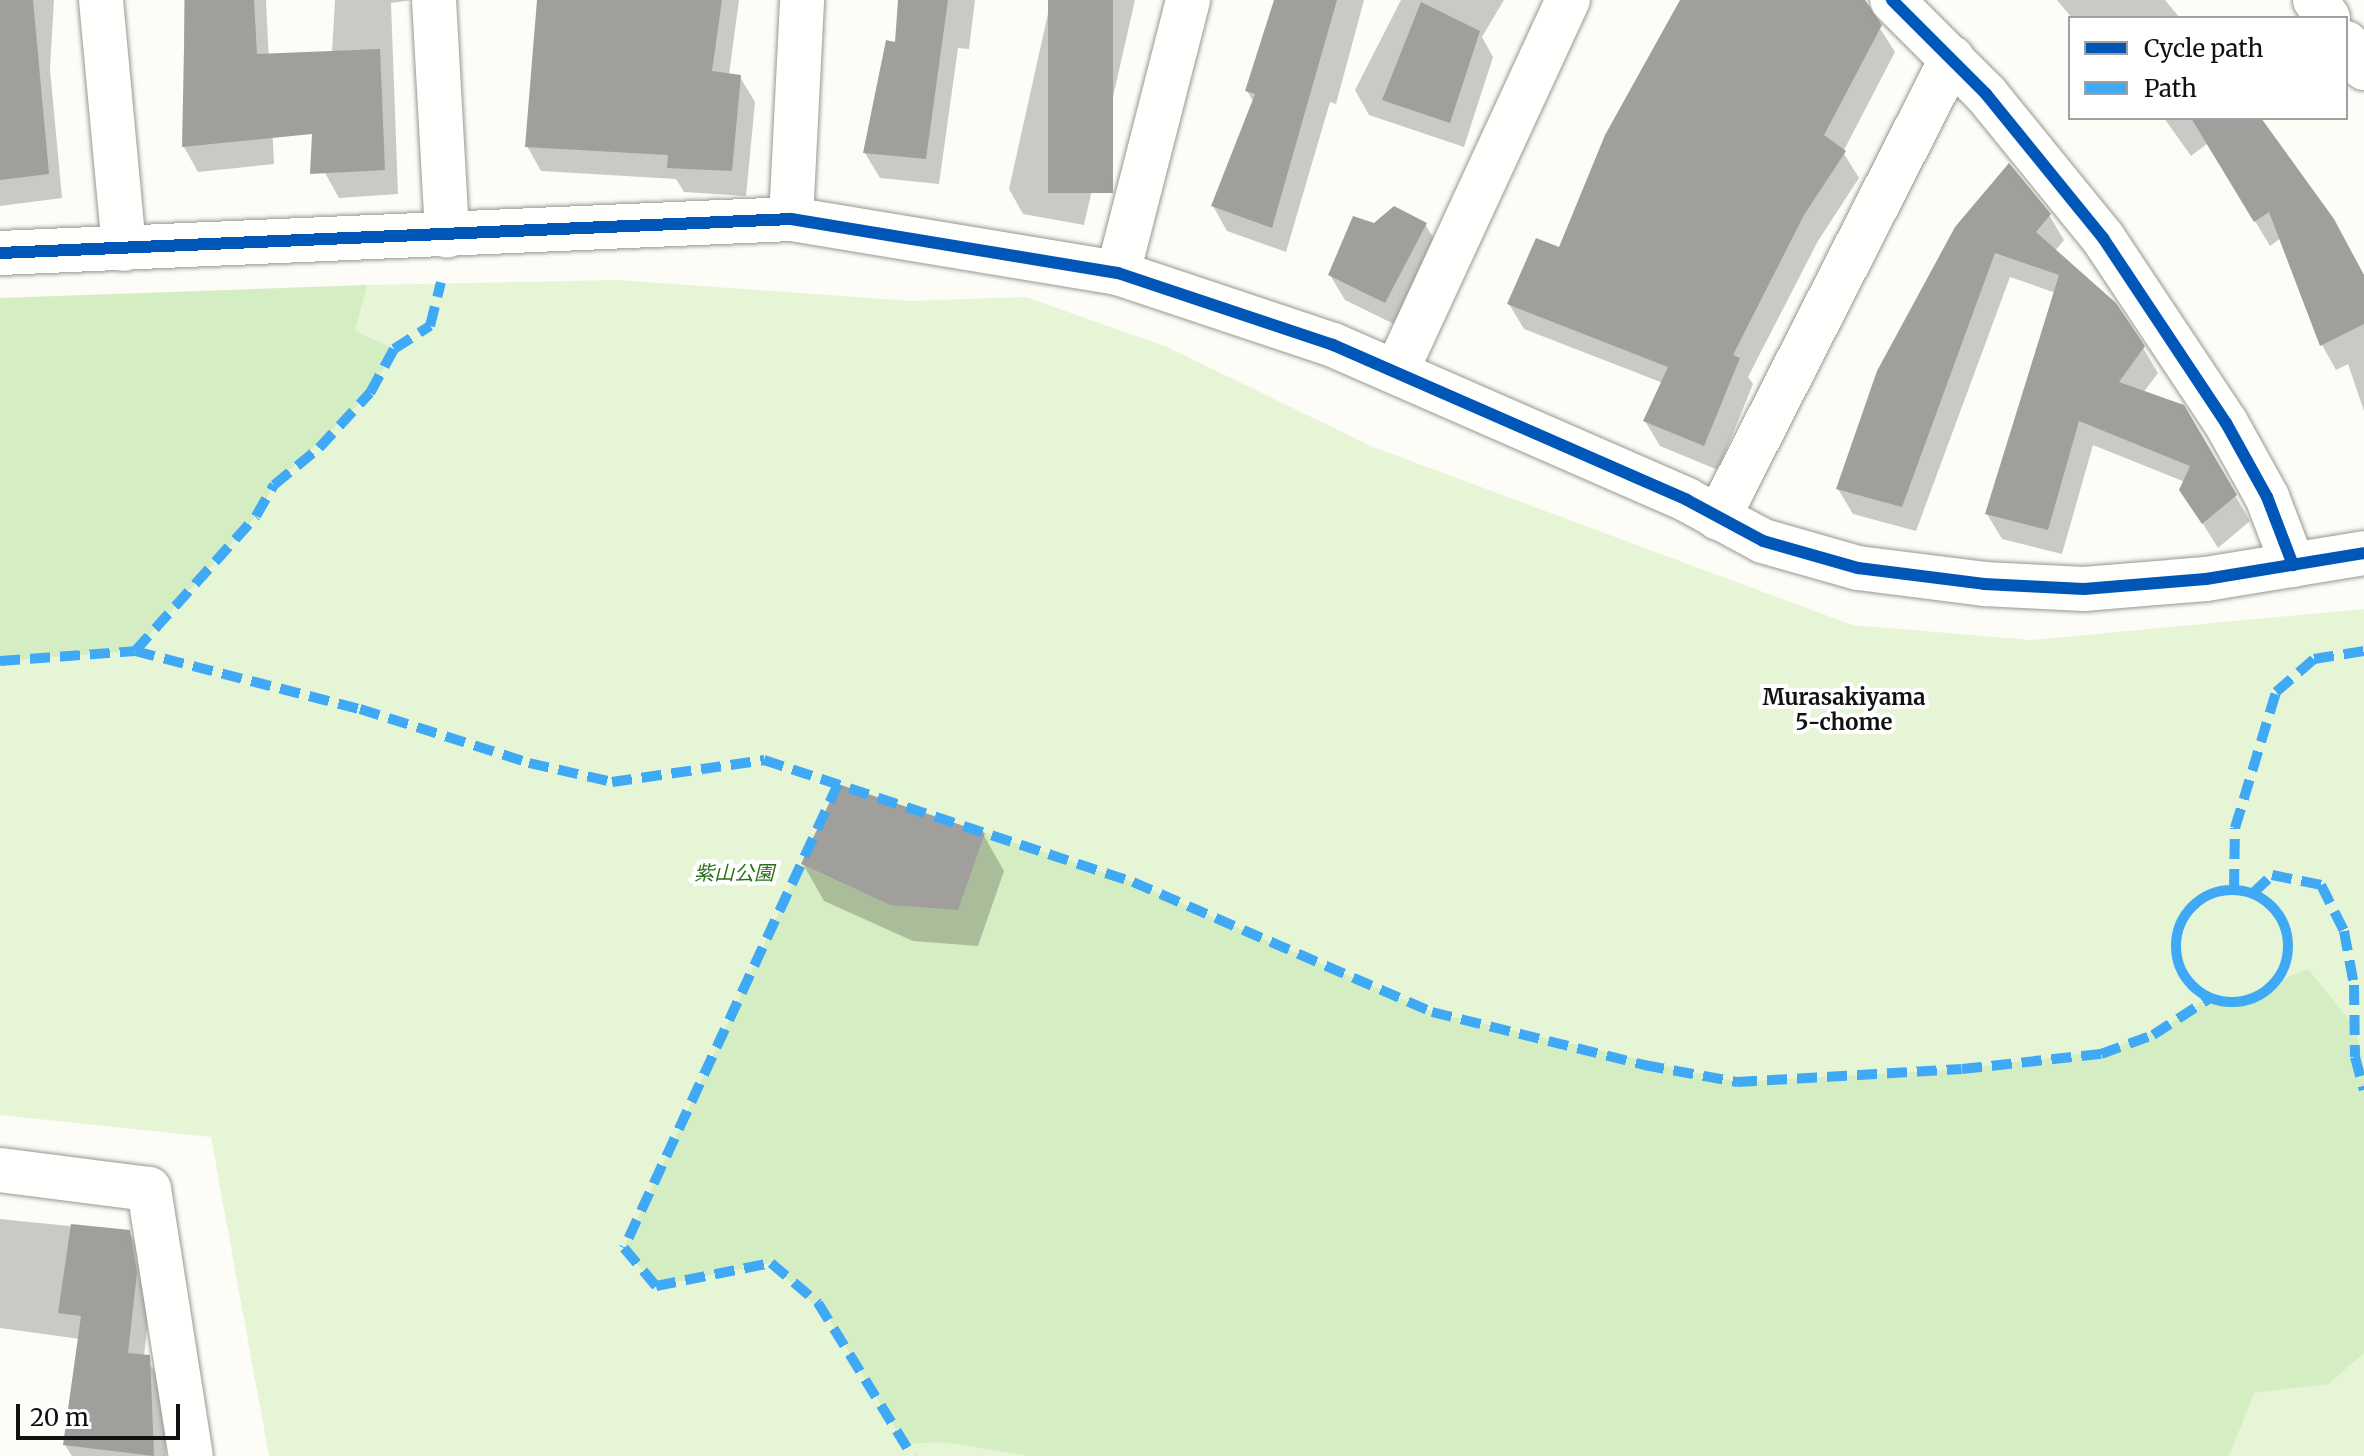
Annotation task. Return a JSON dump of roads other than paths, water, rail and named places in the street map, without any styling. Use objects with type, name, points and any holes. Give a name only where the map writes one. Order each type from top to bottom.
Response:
[{"type":"street","points":[[101,0],[124,249]]},
{"type":"street","points":[[434,0],[447,236]]},
{"type":"street","points":[[791,219],[802,0]]},
{"type":"street","points":[[1118,273],[1188,0]]},
{"type":"street","points":[[1396,372],[1568,0]]},
{"type":"street","points":[[1892,0],[1952,58],[2049,169],[2169,333],[2267,497],[2293,565]]},
{"type":"street","points":[[2348,46],[2364,68]]},
{"type":"street","points":[[1718,518],[1952,58]]},
{"type":"street","points":[[0,253],[791,219],[1118,273],[1333,345],[1763,541],[1831,562],[1984,584],[2084,589],[2293,565],[2364,553]]},
{"type":"street","points":[[0,1170],[149,1189],[191,1456]]},
{"type":"district","name":"Murasakiyama 5-chome","points":[[1844,710]]},
{"type":"park label","name":"紫山公園","points":[[734,872]]}]
